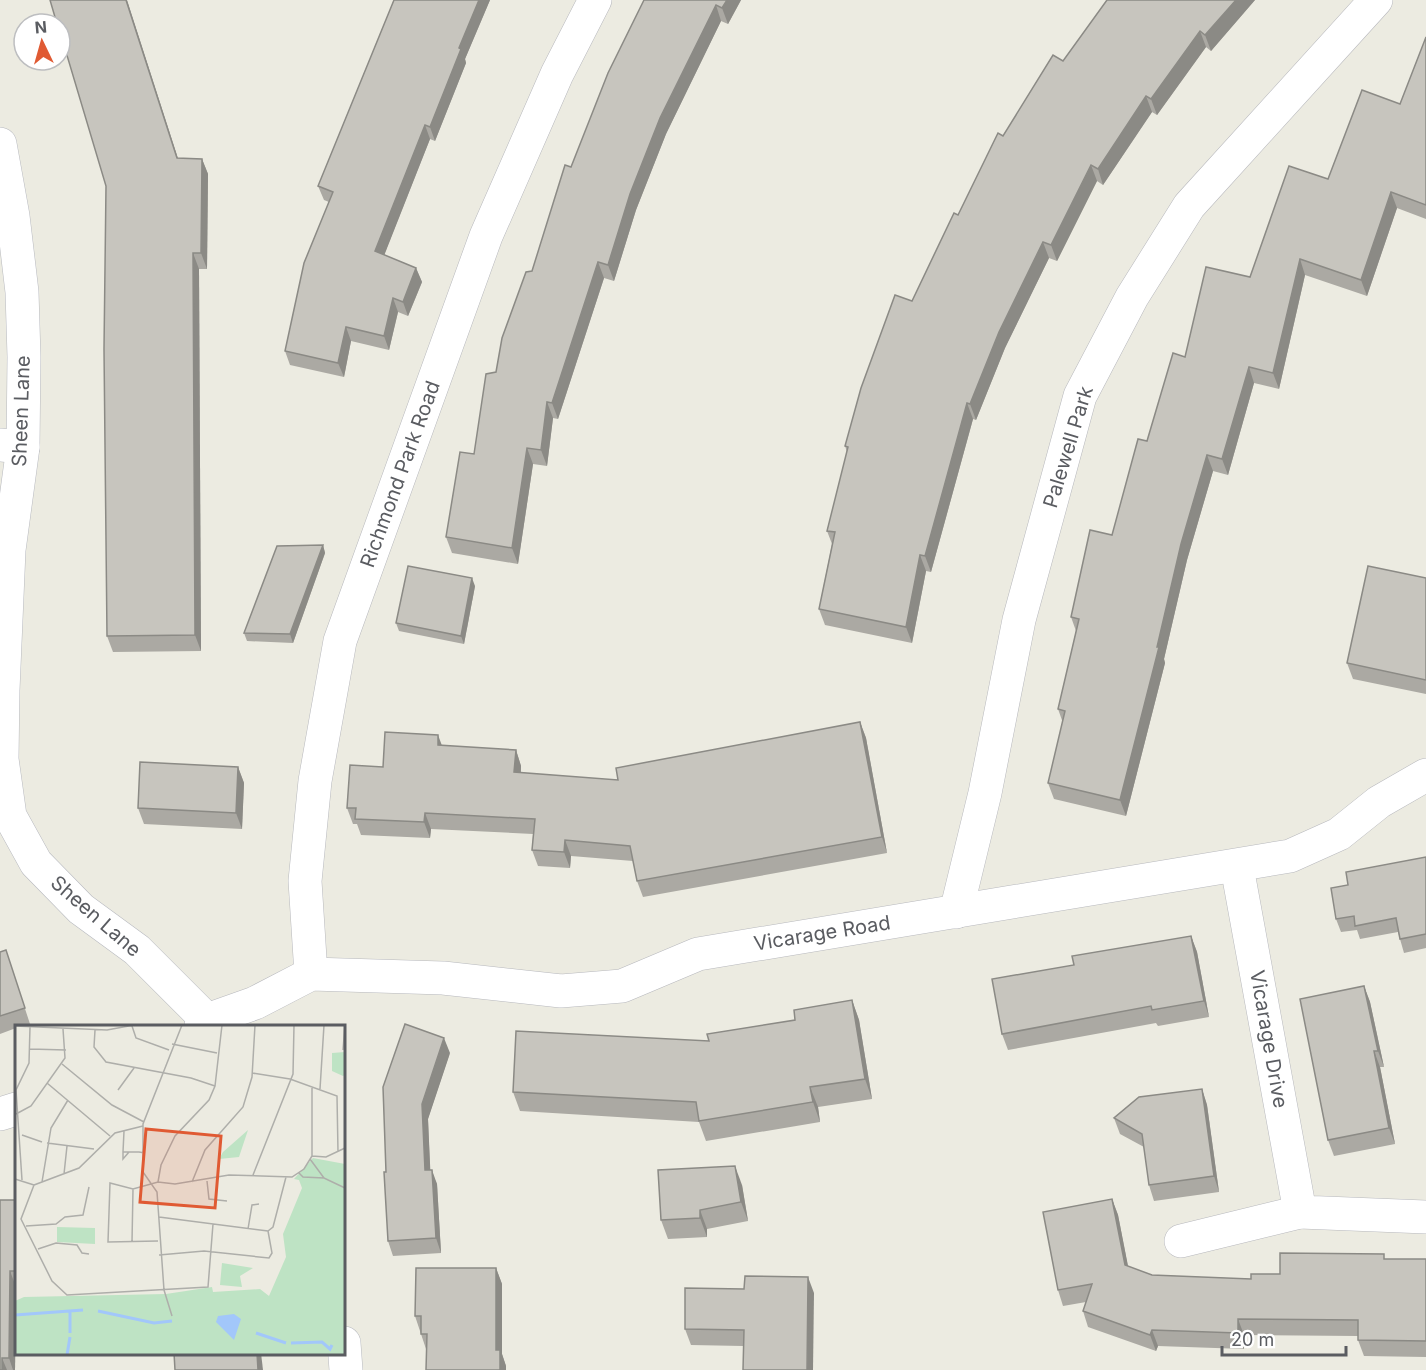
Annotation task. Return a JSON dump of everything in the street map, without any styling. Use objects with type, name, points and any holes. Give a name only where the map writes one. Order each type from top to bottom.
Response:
[{"type":"street","name":"Richmond Park Road","points":[[311,974],[305,881],[315,782],[340,640],[486,236],[557,74],[595,0]]},
{"type":"street","name":"Palewell Park","points":[[956,912],[985,793],[1019,620],[1080,396],[1132,297],[1189,206],[1376,0]]},
{"type":"street","name":"Sheen Lane","points":[[0,144],[13,216],[22,292],[11,446],[2,759],[10,816],[36,863],[43,871],[81,909],[137,951],[207,1024]]},
{"type":"street","name":"Vicarage Road","points":[[207,1024],[255,1003],[311,974],[443,978],[561,992],[622,986],[698,954],[1237,867],[1290,856],[1339,834],[1379,802],[1426,775]]},
{"type":"street","name":"Vicarage Drive","points":[[1237,867],[1300,1212]]},
{"type":"street","points":[[0,1114],[15,1109]]},
{"type":"street","points":[[1181,1241],[1300,1212],[1426,1217]]},
{"type":"street","points":[[345,1355],[346,1370]]},
{"type":"building","points":[[50,0],[126,0],[177,158],[202,159],[201,253],[193,253],[195,635],[107,636],[104,349],[106,186],[72,72],[72,12],[54,12]]},
{"type":"building","points":[[394,0],[479,0],[430,127],[425,125],[375,251],[416,268],[403,302],[393,298],[384,336],[346,327],[338,363],[285,351],[304,263],[333,192],[318,186]]},
{"type":"building","points":[[644,0],[727,0],[722,8],[716,5],[660,118],[630,194],[608,265],[598,262],[552,403],[547,402],[541,450],[527,448],[512,548],[446,537],[460,452],[474,454],[486,374],[496,372],[502,338],[526,272],[532,271],[565,165],[571,167],[608,73]]},
{"type":"building","points":[[1107,0],[1236,0],[1205,35],[1200,31],[1151,99],[1146,96],[1098,169],[1091,165],[1051,245],[1043,242],[999,332],[970,404],[967,403],[925,556],[920,555],[906,627],[819,609],[835,532],[827,531],[848,447],[845,446],[861,388],[895,295],[912,301],[954,213],[958,215],[998,133],[1003,136],[1053,55],[1063,61]]},
{"type":"building","points":[[1426,37],[1426,205],[1391,192],[1361,280],[1300,259],[1273,373],[1249,367],[1222,459],[1207,455],[1181,544],[1157,647],[1159,647],[1120,800],[1048,783],[1065,711],[1058,709],[1079,619],[1071,617],[1090,530],[1112,535],[1138,439],[1147,441],[1173,353],[1185,357],[1206,267],[1250,277],[1289,166],[1328,179],[1362,90],[1400,104]]},
{"type":"building","points":[[323,545],[290,634],[244,633],[277,546]]},
{"type":"building","points":[[408,566],[472,578],[461,636],[396,623]]},
{"type":"building","points":[[1368,566],[1426,578],[1426,680],[1347,663]]},
{"type":"building","points":[[860,722],[882,837],[637,881],[630,846],[565,840],[564,852],[532,850],[535,819],[425,813],[424,822],[355,819],[356,808],[347,808],[350,765],[383,767],[385,732],[438,735],[438,745],[516,750],[514,772],[618,780],[616,768]]},
{"type":"building","points":[[140,762],[238,767],[236,813],[138,808]]},
{"type":"building","points":[[1426,857],[1426,934],[1400,939],[1396,918],[1355,926],[1354,916],[1336,919],[1331,888],[1348,885],[1346,872]]},
{"type":"building","points":[[1191,936],[1204,1001],[1152,1010],[1151,1006],[1002,1034],[992,979],[1074,965],[1072,956]]},
{"type":"building","points":[[6,950],[25,1008],[0,1016],[0,952]]},
{"type":"building","points":[[1364,986],[1378,1051],[1374,1051],[1389,1128],[1328,1140],[1300,999]]},
{"type":"building","points":[[852,1000],[865,1079],[810,1087],[813,1102],[699,1121],[696,1102],[513,1092],[516,1031],[709,1041],[707,1034],[795,1020],[794,1010]]},
{"type":"building","points":[[405,1024],[444,1038],[422,1104],[425,1170],[432,1170],[436,1238],[388,1241],[383,1087]]},
{"type":"building","points":[[1202,1089],[1214,1176],[1149,1185],[1142,1134],[1114,1118],[1139,1097]]},
{"type":"building","points":[[735,1166],[741,1202],[700,1210],[700,1218],[661,1220],[658,1170]]},
{"type":"building","points":[[1112,1199],[1125,1265],[1152,1275],[1251,1279],[1251,1274],[1280,1274],[1280,1253],[1384,1254],[1384,1259],[1426,1259],[1426,1341],[1358,1340],[1358,1320],[1238,1319],[1238,1333],[1152,1330],[1150,1335],[1083,1311],[1092,1284],[1058,1290],[1043,1212]]},
{"type":"building","points":[[0,1200],[15,1200],[15,1271],[10,1271],[9,1358],[2,1358],[2,1370],[0,1370]]},
{"type":"building","points":[[416,1268],[496,1268],[496,1350],[500,1350],[500,1370],[426,1370],[427,1334],[421,1334],[421,1316],[415,1316]]},
{"type":"building","points":[[745,1276],[808,1277],[807,1370],[743,1370],[744,1330],[685,1329],[685,1288],[744,1289]]},
{"type":"building","points":[[174,1355],[257,1355],[258,1370],[175,1370]]}]
